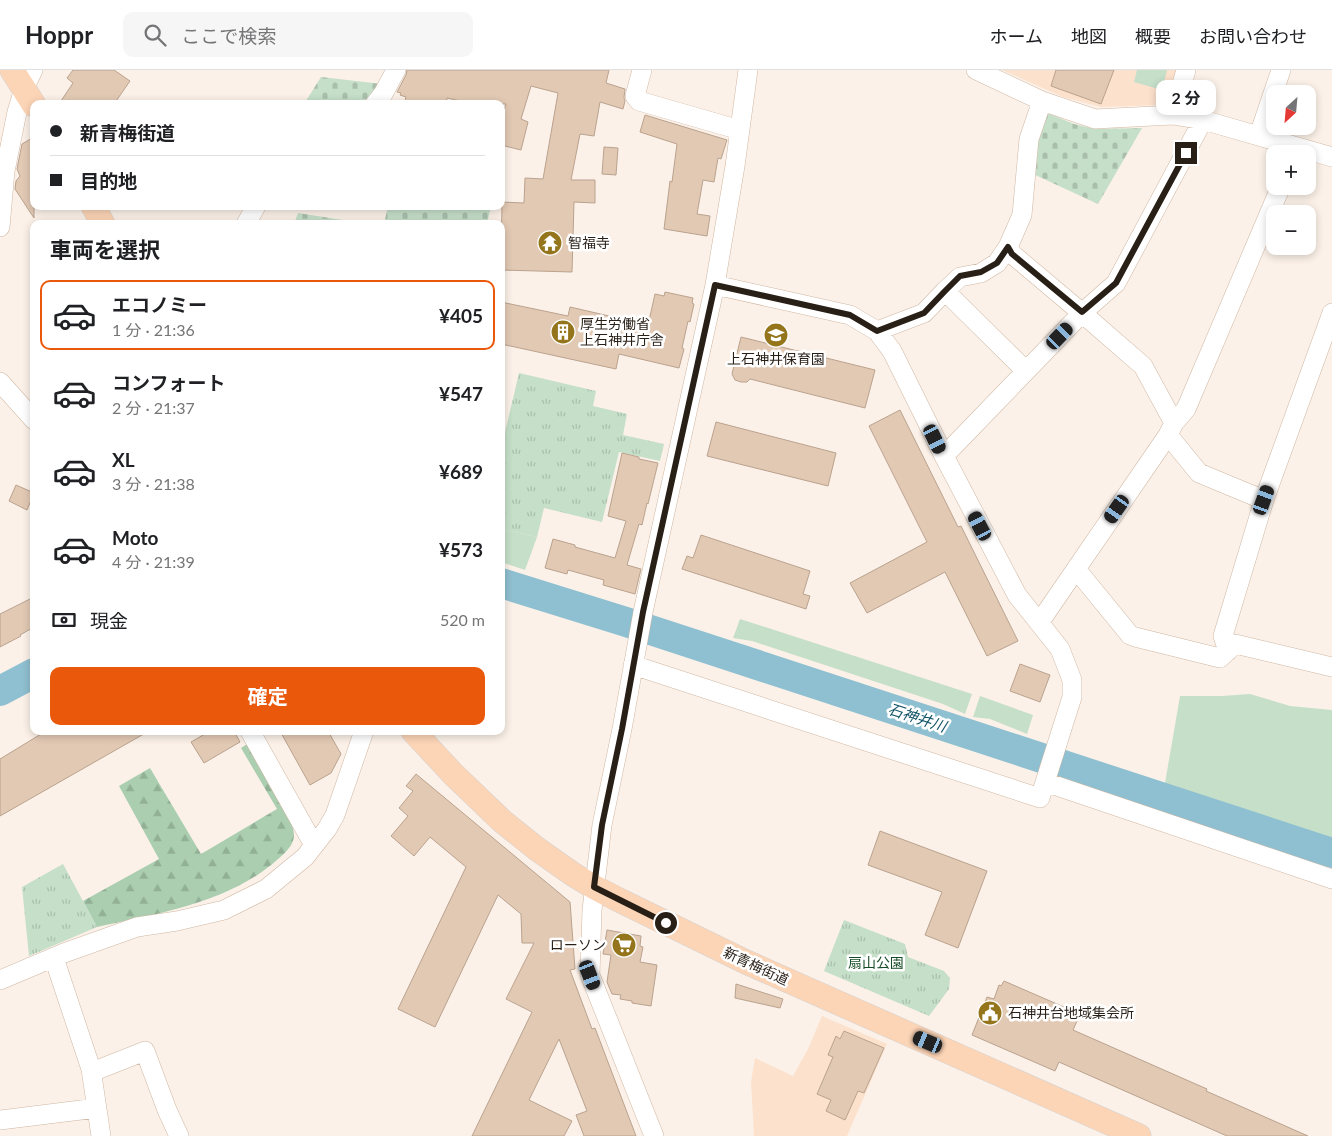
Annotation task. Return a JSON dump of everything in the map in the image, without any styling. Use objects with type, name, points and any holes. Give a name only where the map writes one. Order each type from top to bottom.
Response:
[{"type":"main road","name":"新青梅街道","points":[[417,735],[452,774],[502,821],[574,875],[617,900],[746,962],[1140,1136]]},
{"type":"street","points":[[379,100],[396,70]]},
{"type":"street","points":[[642,70],[635,96],[639,101],[740,130]]},
{"type":"street","points":[[976,70],[1042,102],[1095,119],[1173,115],[1203,120],[1259,135],[1284,145]]},
{"type":"street","points":[[1173,115],[1186,70]]},
{"type":"street","points":[[1259,135],[1281,70]]},
{"type":"street","points":[[654,1136],[590,975],[592,910],[602,825],[642,618],[715,285],[735,166],[745,71]]},
{"type":"street","points":[[0,227],[2,175],[26,84]]},
{"type":"street","points":[[877,331],[924,313],[960,276],[981,272],[997,263],[1008,247],[1022,215],[1029,138],[1042,102]]},
{"type":"street","points":[[944,456],[1082,312],[1116,283],[1203,120]]},
{"type":"street","points":[[1316,154],[1332,157]]},
{"type":"street","points":[[1038,623],[1186,409],[1277,195]]},
{"type":"street","points":[[1008,247],[1012,254],[1143,366],[1171,429],[1199,473],[1264,500]]},
{"type":"street","points":[[633,665],[1040,798],[1072,697],[1072,680],[1060,649],[1017,595],[944,456],[892,351],[877,331],[850,315],[715,285]]},
{"type":"street","points":[[945,291],[1026,371]]},
{"type":"street","points":[[1228,651],[1223,636],[1264,500],[1332,313]]},
{"type":"street","points":[[0,382],[30,416]]},
{"type":"street","points":[[1076,569],[1134,637],[1220,658],[1235,644],[1332,667]]},
{"type":"street","points":[[252,735],[314,845]]},
{"type":"street","points":[[0,980],[137,927],[177,921],[224,910],[266,889],[305,857],[327,830],[335,815],[363,735]]},
{"type":"street","points":[[1046,779],[1332,878]]},
{"type":"street","points":[[54,958],[91,1069],[101,1136]]},
{"type":"street","points":[[91,1069],[97,1070],[145,1051],[178,1136]]},
{"type":"street","points":[[0,1120],[97,1108]]},
{"type":"shaded area","points":[[1002,70],[1178,70],[1169,99],[1163,105],[1101,107],[1063,97]]},
{"type":"shaded area","points":[[822,1016],[887,1044],[847,1136],[754,1136],[751,1082],[755,1058],[793,1076],[808,1049]]},
{"type":"green space","points":[[1137,70],[1167,70],[1162,90],[1134,82]]},
{"type":"green space","points":[[321,77],[382,84],[369,100],[307,100]]},
{"type":"green space","points":[[1045,112],[1074,124],[1095,129],[1142,128],[1098,204],[1031,173],[1039,127]]},
{"type":"green space","points":[[387,210],[490,210],[488,220],[385,220]]},
{"type":"green space","points":[[298,213],[343,220],[295,220]]},
{"type":"green space","points":[[519,373],[596,391],[593,406],[627,414],[623,435],[664,444],[660,461],[619,452],[602,522],[544,508],[537,537],[505,530],[505,432]]},
{"type":"green space","points":[[505,530],[537,537],[525,570],[505,563]]},
{"type":"green space","points":[[740,619],[972,694],[965,714],[943,704],[752,641],[733,638]]},
{"type":"green space","points":[[1250,694],[1290,706],[1332,710],[1332,839],[1164,789],[1180,696]]},
{"type":"green space","points":[[980,696],[1033,715],[1027,734],[990,719],[973,717]]},
{"type":"green space","points":[[247,744],[275,789],[288,815],[294,835],[289,848],[259,874],[216,896],[169,911],[97,927],[83,901],[159,859],[119,786],[150,768],[201,854],[277,809],[241,748]]},
{"type":"green space","points":[[63,864],[97,927],[29,956],[22,887]]},
{"type":"green space","name":"扇山公園","points":[[844,920],[905,944],[908,957],[944,971],[950,978],[949,989],[929,1016],[824,971]]},
{"type":"building","points":[[73,70],[114,70],[130,81],[117,100],[62,100],[73,83],[67,78]]},
{"type":"building","points":[[407,70],[609,70],[606,83],[625,89],[625,101],[623,109],[600,102],[594,136],[580,134],[571,180],[595,180],[595,203],[574,202],[572,272],[505,270],[505,220],[502,220],[502,210],[505,210],[505,202],[524,203],[525,178],[543,179],[558,93],[531,86],[521,119],[528,122],[521,150],[505,146],[505,100],[456,100],[447,98],[447,100],[405,100],[406,97],[397,92]]},
{"type":"building","points":[[1056,70],[1114,70],[1101,104],[1051,86]]},
{"type":"building","points":[[645,115],[727,140],[721,159],[718,158],[714,182],[703,180],[697,214],[710,216],[707,236],[664,229],[677,144],[640,132]]},
{"type":"building","points":[[30,139],[30,210],[34,210],[34,218],[15,189],[16,181],[20,176],[17,169],[22,144]]},
{"type":"building","points":[[604,147],[618,148],[616,175],[602,174]]},
{"type":"building","name":"厚生労働省 上石神井庁舎","points":[[665,292],[693,298],[692,303],[694,304],[690,322],[688,321],[679,368],[619,354],[616,369],[505,345],[505,303],[568,316],[570,307],[648,325],[655,294],[664,296]]},
{"type":"building","points":[[741,337],[875,370],[865,408],[750,379],[747,382],[735,380],[732,374]]},
{"type":"building","points":[[900,410],[958,527],[961,526],[1018,641],[987,656],[945,572],[867,613],[850,583],[927,542],[869,426]]},
{"type":"building","points":[[716,422],[836,453],[828,486],[707,456]]},
{"type":"building","points":[[622,453],[658,463],[642,525],[639,524],[627,565],[641,569],[635,594],[603,585],[604,580],[568,570],[567,574],[545,568],[553,539],[615,558],[626,521],[608,516]]},
{"type":"building","points":[[16,485],[30,491],[30,503],[27,510],[9,501]]},
{"type":"building","points":[[701,535],[810,571],[803,594],[810,596],[806,609],[682,569],[687,556],[693,558]]},
{"type":"building","points":[[30,599],[30,629],[0,647],[0,614]]},
{"type":"building","points":[[1020,664],[1050,675],[1040,702],[1010,691]]},
{"type":"building","points":[[39,735],[142,735],[0,816],[0,759]]},
{"type":"building","points":[[203,735],[236,735],[240,742],[204,763],[191,742]]},
{"type":"building","points":[[282,735],[330,735],[341,754],[331,773],[310,785]]},
{"type":"building","points":[[416,774],[570,902],[575,969],[570,970],[592,1029],[595,1028],[636,1136],[584,1136],[576,1115],[587,1111],[559,1039],[529,1100],[572,1121],[564,1136],[472,1136],[532,1012],[506,999],[534,943],[522,943],[521,914],[498,895],[435,1027],[398,1009],[466,867],[430,837],[414,856],[391,836],[408,816],[399,808],[413,791],[406,786]]},
{"type":"building","points":[[880,831],[987,871],[958,948],[925,935],[942,892],[868,865]]},
{"type":"building","points":[[607,930],[641,936],[640,946],[643,947],[640,962],[657,965],[651,1006],[632,1003],[632,1001],[620,999],[621,995],[612,994],[607,982],[611,955],[603,954]]},
{"type":"building","points":[[1004,981],[1080,1014],[1073,1030],[1308,1136],[1227,1136],[1059,1062],[1055,1071],[972,1035],[987,997],[994,999],[999,985],[1001,986]]},
{"type":"building","points":[[736,984],[783,999],[780,1008],[735,998]]},
{"type":"building","points":[[844,1031],[884,1048],[864,1093],[858,1091],[845,1120],[826,1111],[831,1100],[817,1094],[833,1057],[828,1055],[836,1036],[840,1039]]},
{"type":"waterway","name":"石神井川","points":[[505,584],[623,621],[1332,853]]},
{"type":"waterway","name":"石神井川","points":[[0,691],[30,675]]},
{"type":"place","name":"智福寺","points":[[550,243]]},
{"type":"place","name":"厚生労働省 上石神井庁舎","points":[[563,332]]},
{"type":"place","name":"上石神井保育園","points":[[776,335]]},
{"type":"place","name":"ローソン","points":[[624,945]]},
{"type":"place","name":"石神井台地域集会所","points":[[990,1013]]},
{"type":"route","points":[[666,923],[594,887],[602,825],[643,612],[715,285],[850,315],[877,331],[924,313],[960,276],[981,272],[997,263],[1008,247],[1012,254],[1082,312],[1116,283],[1186,153]]}]
